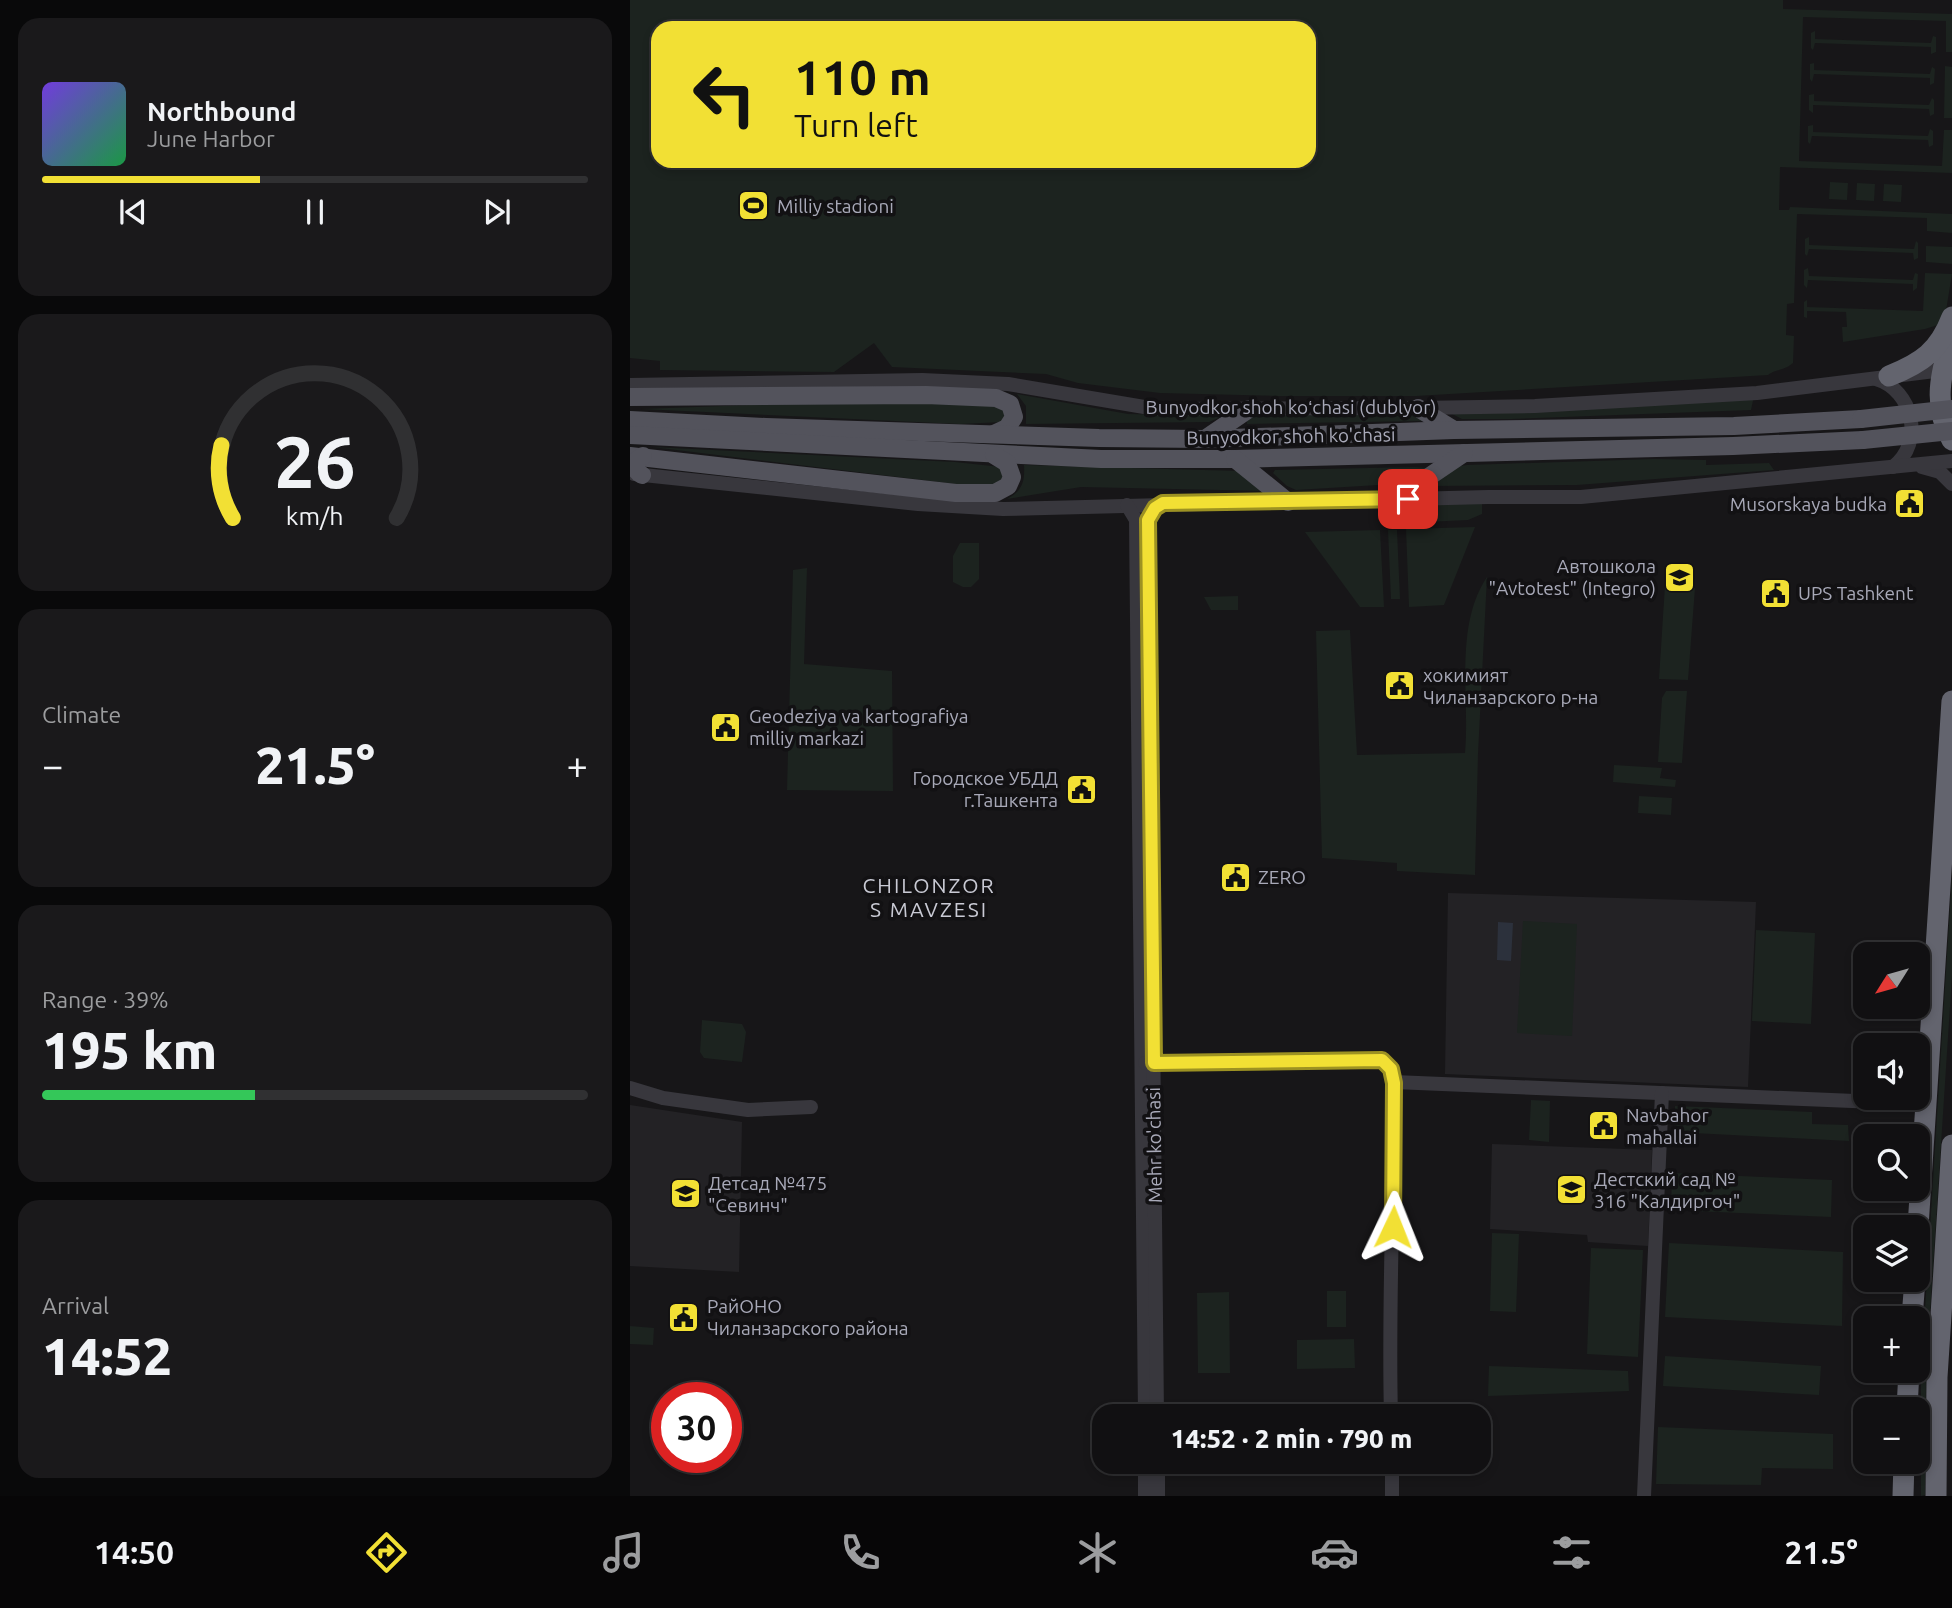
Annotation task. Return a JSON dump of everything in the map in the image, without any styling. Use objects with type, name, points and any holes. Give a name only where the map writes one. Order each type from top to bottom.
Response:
[{"type":"highway","points":[[1880,377],[1915,364],[1935,349],[1952,317]]},
{"type":"highway","points":[[1952,335],[1939,400],[1943,421],[1952,440]]},
{"type":"highway","points":[[1930,1042],[1952,701]]},
{"type":"highway","points":[[1919,1215],[1926,1110]]},
{"type":"highway","points":[[1936,1496],[1937,1377],[1952,1145]]},
{"type":"highway","points":[[1936,1455],[1952,1484]]},
{"type":"highway","points":[[1903,1496],[1904,1474]]},
{"type":"main road","points":[[630,397],[926,395],[996,398],[1010,404],[1014,417],[1007,428],[993,435]]},
{"type":"main road","points":[[1418,408],[1454,430]]},
{"type":"main road","points":[[1205,439],[1248,409]]},
{"type":"main road","name":"Bunyodkor shoh ko'chasi","points":[[630,435],[993,435],[1205,439],[1454,430],[1734,426],[1861,419],[1952,410]]},
{"type":"main road","name":"Bunyodkor shoh ko'chasi","points":[[630,420],[993,455],[1101,459],[1235,459],[1863,440],[1952,431]]},
{"type":"main road","points":[[1408,499],[1430,476],[1464,453]]},
{"type":"main road","points":[[636,475],[636,456],[917,489],[992,494],[1005,489],[1012,477],[1007,463],[993,455]]},
{"type":"main road","points":[[1235,459],[1288,502]]},
{"type":"street","name":"Bunyodkor shoh koʻchasi (dublyor)","points":[[630,385],[922,380],[1008,384],[1156,409],[1418,408],[1535,406],[1757,393],[1947,369]]},
{"type":"street","points":[[1880,377],[1898,391],[1906,402],[1910,415],[1909,444],[1898,466]]},
{"type":"street","points":[[636,475],[1003,509],[1163,503],[1581,497],[1952,461]]},
{"type":"street","points":[[1898,466],[1937,470],[1952,484]]},
{"type":"street","points":[[1127,505],[1142,520],[1163,503]]},
{"type":"street","name":"Mehr ko'chasi","points":[[1142,520],[1147,1058],[1157,1404]]},
{"type":"street","points":[[1147,1058],[1382,1060],[1391,1069],[1394,1083],[1394,1177],[1391,1404]]},
{"type":"street","points":[[1394,1083],[1853,1101]]},
{"type":"street","points":[[630,1088],[663,1098],[748,1110],[811,1107]]},
{"type":"street","points":[[1644,1496],[1662,1093]]},
{"type":"street","name":"Mehr ko'chasi","points":[[1144,1404],[1149,1177]]},
{"type":"street","points":[[1145,1474],[1145,1496]]},
{"type":"street","points":[[1158,1474],[1158,1496]]},
{"type":"street","points":[[1392,1474],[1392,1496]]},
{"type":"shaded area","points":[[630,0],[1783,0],[1783,9],[1952,14],[1952,52],[1946,52],[1946,21],[1803,17],[1799,161],[1942,166],[1944,130],[1952,130],[1952,173],[1780,167],[1779,210],[1789,210],[1790,207],[1952,214],[1952,233],[1927,231],[1927,218],[1797,214],[1794,303],[1787,304],[1786,335],[1794,336],[1793,363],[1768,375],[1416,396],[1279,396],[1160,393],[1078,383],[1046,374],[892,367],[874,343],[834,372],[660,370],[660,361],[630,358]]},
{"type":"shaded area","points":[[1815,31],[1815,39],[1931,43],[1933,36],[1936,37],[1936,52],[1931,54],[1931,47],[1815,43],[1813,50],[1811,33]]},
{"type":"shaded area","points":[[1814,63],[1814,70],[1930,74],[1932,67],[1935,69],[1934,83],[1930,85],[1930,78],[1814,74],[1812,82],[1810,64]]},
{"type":"shaded area","points":[[1945,66],[1952,67],[1952,118],[1944,118]]},
{"type":"shaded area","points":[[1814,94],[1814,101],[1929,105],[1932,98],[1934,114],[1930,116],[1929,109],[1813,105],[1813,113],[1809,110],[1809,95]]},
{"type":"shaded area","points":[[1813,125],[1813,132],[1928,136],[1930,129],[1933,131],[1933,145],[1929,147],[1928,140],[1812,136],[1810,144],[1808,126]]},
{"type":"shaded area","points":[[1830,182],[1848,183],[1847,200],[1829,199]]},
{"type":"shaded area","points":[[1857,183],[1875,184],[1874,201],[1856,200]]},
{"type":"shaded area","points":[[1884,184],[1902,185],[1901,202],[1883,201]]},
{"type":"shaded area","points":[[1809,237],[1809,245],[1914,249],[1916,241],[1918,258],[1914,260],[1913,253],[1809,249],[1807,256],[1805,239]]},
{"type":"shaded area","points":[[1926,246],[1952,247],[1952,264],[1926,262]]},
{"type":"shaded area","points":[[1808,268],[1809,276],[1913,280],[1915,273],[1918,274],[1917,288],[1913,291],[1913,284],[1808,280],[1807,288],[1804,285],[1804,270]]},
{"type":"shaded area","points":[[1925,273],[1952,274],[1944,323],[1925,329],[1843,342],[1842,327],[1847,327],[1846,312],[1807,311],[1807,318],[1804,317],[1804,302],[1807,300],[1807,307],[1923,311]]},
{"type":"shaded area","points":[[1017,394],[1128,414],[1223,416],[1209,422],[1026,424],[1026,406]]},
{"type":"shaded area","points":[[1754,396],[1751,410],[1511,419],[1462,419],[1452,414]]},
{"type":"shaded area","points":[[894,400],[1007,407],[1004,422],[959,424],[641,409]]},
{"type":"shaded area","points":[[1413,412],[1425,421],[1247,424],[1252,417]]},
{"type":"shaded area","points":[[652,447],[955,462],[1001,467],[1007,474],[999,484],[956,484]]},
{"type":"shaded area","points":[[1706,460],[1706,465],[1769,463],[1774,470],[1577,485],[1430,486],[1453,467],[1467,465]]},
{"type":"shaded area","points":[[1024,465],[1240,471],[1267,491],[1081,487],[1007,499],[1016,493],[1021,485]]},
{"type":"shaded area","points":[[1428,468],[1411,483],[1296,490],[1287,486],[1273,473],[1275,470]]},
{"type":"shaded area","points":[[1482,503],[1482,514],[1468,520],[1405,523],[1405,505]]},
{"type":"shaded area","points":[[1475,527],[1444,605],[1409,607],[1406,529]]},
{"type":"shaded area","points":[[1380,530],[1384,607],[1360,607],[1305,532]]},
{"type":"shaded area","points":[[1388,530],[1397,530],[1400,599],[1391,599]]},
{"type":"shaded area","points":[[960,543],[979,543],[979,579],[971,587],[963,587],[953,582],[953,556]]},
{"type":"shaded area","points":[[807,568],[804,664],[892,671],[893,791],[787,790],[793,570]]},
{"type":"shaded area","points":[[1487,577],[1475,875],[1397,871],[1397,863],[1322,858],[1316,631],[1350,630],[1357,755],[1465,753],[1467,639],[1470,617]]},
{"type":"shaded area","points":[[1665,585],[1695,588],[1688,680],[1659,679]]},
{"type":"shaded area","points":[[1238,596],[1238,610],[1211,610],[1204,597]]},
{"type":"shaded area","points":[[1666,691],[1687,691],[1682,763],[1658,762],[1662,698]]},
{"type":"shaded area","points":[[1614,765],[1662,768],[1660,778],[1676,780],[1675,787],[1613,782]]},
{"type":"shaded area","points":[[1639,796],[1672,798],[1671,815],[1638,813]]},
{"type":"shaded area","points":[[1952,875],[1952,976],[1930,1313],[1930,1306],[1925,1306],[1926,1292],[1930,1292],[1930,1229]]},
{"type":"shaded area","points":[[1448,893],[1756,902],[1748,1087],[1445,1074]]},
{"type":"shaded area","points":[[1523,921],[1577,924],[1572,1036],[1517,1033]]},
{"type":"shaded area","points":[[1498,922],[1513,923],[1511,961],[1497,960]]},
{"type":"shaded area","points":[[1756,930],[1815,933],[1811,1024],[1752,1021]]},
{"type":"shaded area","points":[[702,1020],[742,1024],[746,1032],[742,1062],[704,1058],[700,1052]]},
{"type":"shaded area","points":[[1531,1100],[1550,1101],[1549,1142],[1529,1140]]},
{"type":"shaded area","name":"Детсад №475 \"Севинч\"","points":[[630,1105],[742,1122],[739,1272],[630,1266]]},
{"type":"shaded area","points":[[1675,1106],[1812,1112],[1812,1124],[1848,1125],[1849,1141],[1674,1132]]},
{"type":"shaded area","name":"Дестский сад № 316 \"Калдиргоч\"","points":[[1492,1144],[1652,1150],[1648,1246],[1588,1242],[1587,1235],[1490,1229]]},
{"type":"shaded area","points":[[1672,1173],[1832,1180],[1831,1217],[1671,1210]]},
{"type":"shaded area","points":[[1492,1233],[1519,1234],[1516,1312],[1490,1311]]},
{"type":"shaded area","points":[[1669,1243],[1843,1252],[1842,1326],[1665,1317]]},
{"type":"shaded area","points":[[1591,1248],[1643,1250],[1638,1357],[1587,1354]]},
{"type":"shaded area","points":[[1327,1291],[1346,1291],[1346,1327],[1327,1327]]},
{"type":"shaded area","points":[[1229,1292],[1230,1373],[1198,1373],[1197,1293]]},
{"type":"shaded area","points":[[630,1326],[654,1328],[653,1345],[630,1344]]},
{"type":"shaded area","points":[[1354,1339],[1355,1368],[1297,1369],[1297,1340]]},
{"type":"shaded area","points":[[1665,1356],[1821,1366],[1819,1395],[1663,1386]]},
{"type":"shaded area","points":[[1489,1366],[1628,1371],[1629,1391],[1488,1396]]},
{"type":"shaded area","points":[[1921,1383],[1926,1383],[1926,1397],[1921,1397]]},
{"type":"shaded area","points":[[1658,1427],[1833,1434],[1833,1469],[1762,1468],[1761,1485],[1656,1484]]},
{"type":"shaded area","points":[[1921,1474],[1925,1474],[1925,1495],[1921,1496]]},
{"type":"place","name":"Milliy stadioni","points":[[754,206]]},
{"type":"place","name":"Musorskaya budka","points":[[1910,504]]},
{"type":"place","name":"Автошкола \"Avtotest\" (Integro)","points":[[1679,577]]},
{"type":"place","name":"UPS Tashkent","points":[[1775,593]]},
{"type":"place","name":"хокимият Чиланзарского р-на","points":[[1400,686]]},
{"type":"place","name":"Geodeziya va kartografiya milliy markazi","points":[[726,727]]},
{"type":"place","name":"Городское УБДД г.Ташкента","points":[[1081,789]]},
{"type":"place","name":"ZERO","points":[[1235,877]]},
{"type":"place","name":"Navbahor mahallai","points":[[1603,1126]]},
{"type":"place","name":"Дестский сад № 316 \"Калдиргоч\"","points":[[1571,1190]]},
{"type":"place","name":"Детсад №475 \"Севинч\"","points":[[685,1194]]},
{"type":"place","name":"РайОНО Чиланзарского района","points":[[684,1317]]},
{"type":"district","name":"CHILONZOR S MAVZESI","points":[[929,898]]},
{"type":"route","points":[[1393,1227],[1394,1083],[1391,1069],[1382,1060],[1154,1063],[1148,520],[1155,508],[1163,503],[1408,499]]}]
